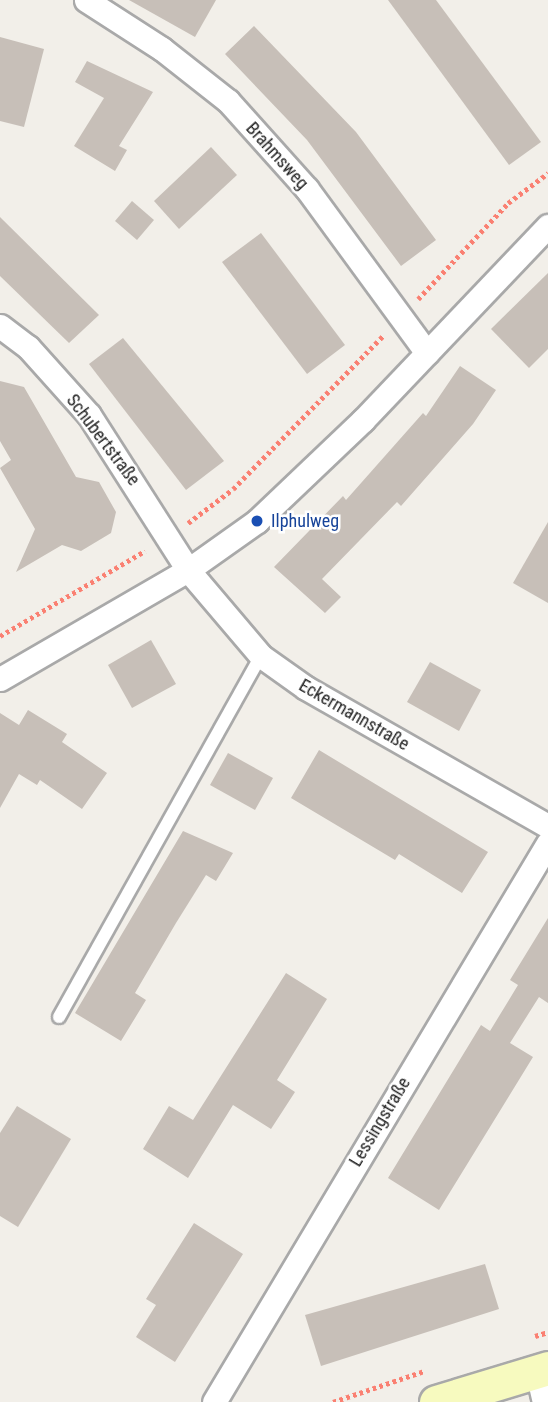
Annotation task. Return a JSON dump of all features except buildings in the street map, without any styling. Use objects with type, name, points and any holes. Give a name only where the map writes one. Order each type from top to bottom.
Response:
[{"type":"main road","points":[[436,1402],[543,1380]]},
{"type":"street","name":"Brahmsweg","points":[[86,0],[162,49],[228,101],[307,190],[428,353]]},
{"type":"street","points":[[0,679],[188,570],[257,521],[428,353],[548,226]]},
{"type":"street","name":"Schubertstraße","points":[[0,326],[28,347],[89,415],[188,570]]},
{"type":"street","name":"Eckermannstraße","points":[[188,570],[261,656],[306,688],[548,826]]},
{"type":"street","name":"Lessingstraße","points":[[214,1402],[548,843]]},
{"type":"lane","points":[[59,1017],[261,656]]},
{"type":"path","points":[[0,636],[168,537],[233,489],[402,317],[509,203],[548,173]]},
{"type":"place","name":"Ilphulweg","points":[[257,521]]}]
